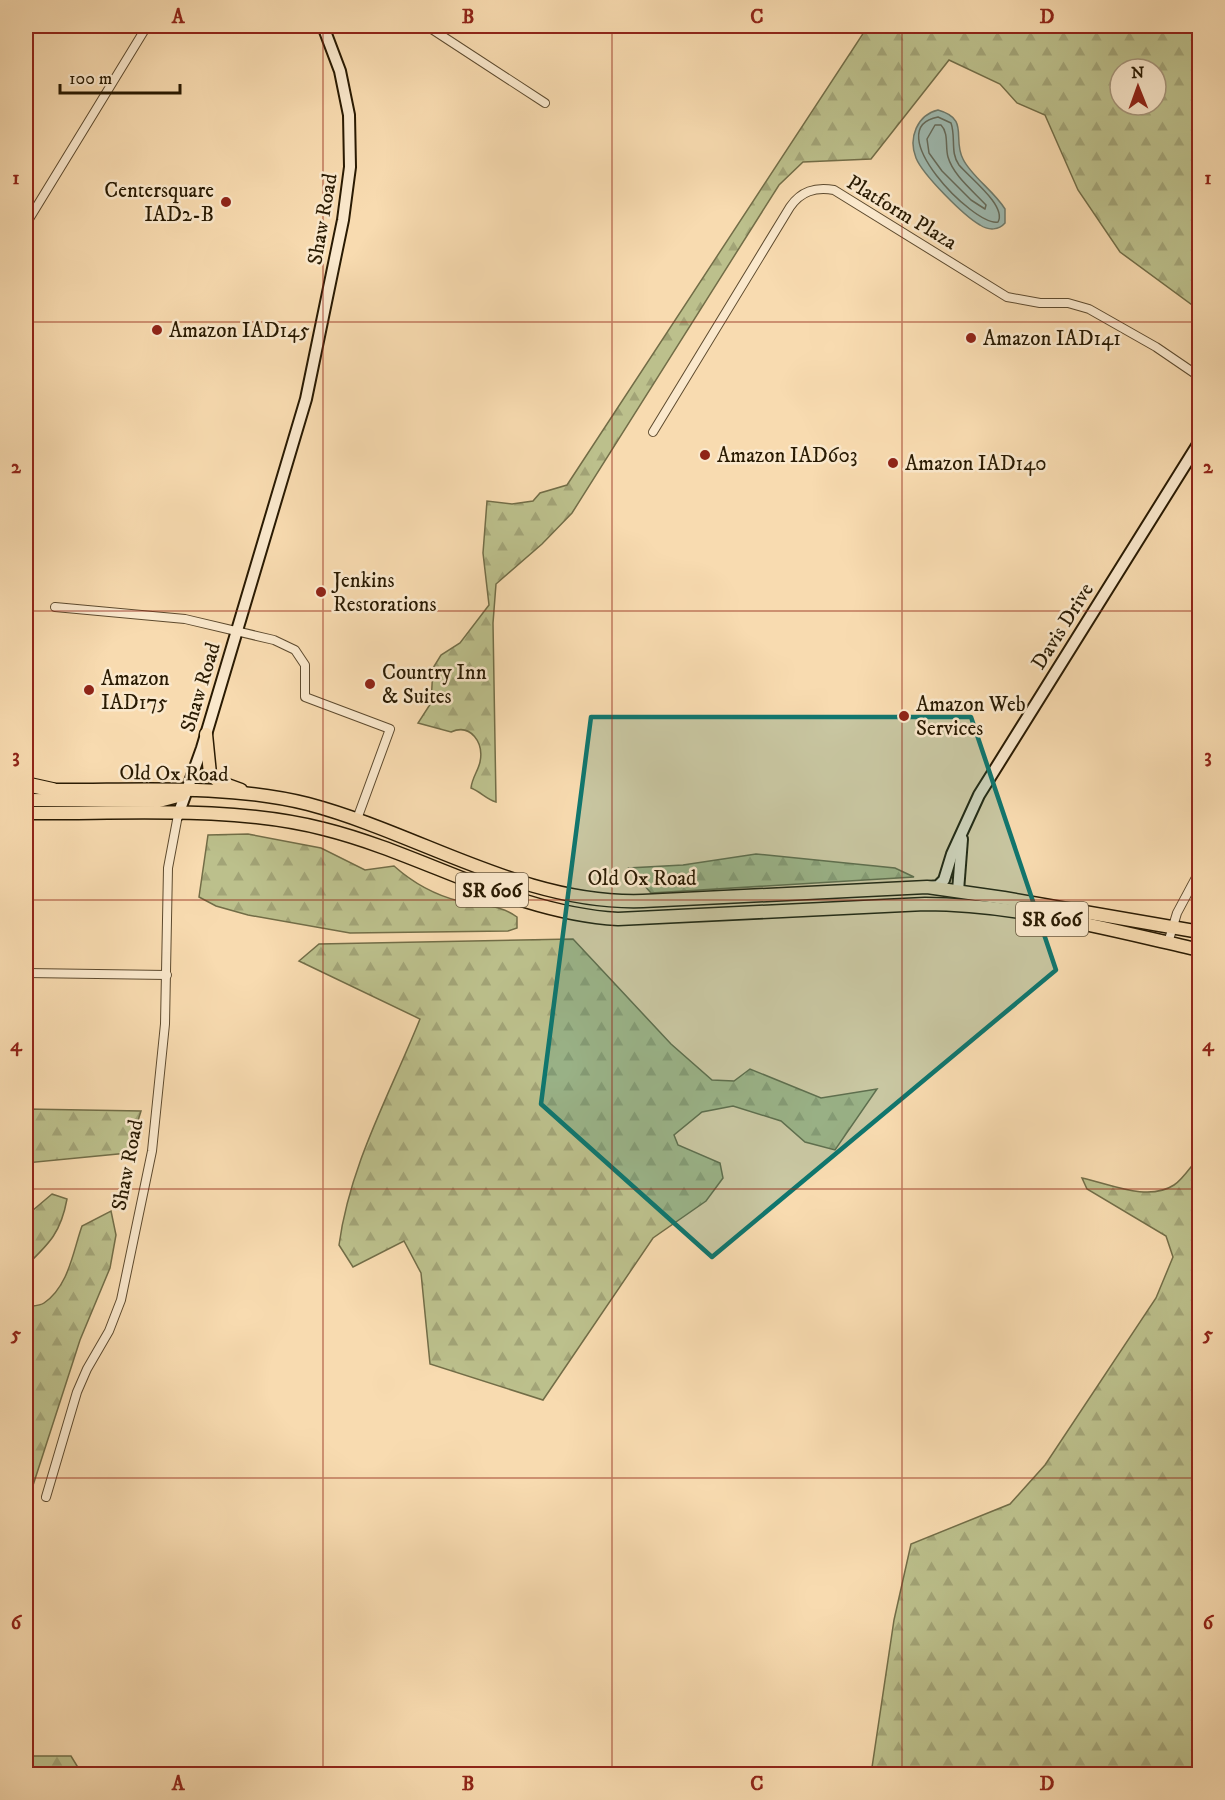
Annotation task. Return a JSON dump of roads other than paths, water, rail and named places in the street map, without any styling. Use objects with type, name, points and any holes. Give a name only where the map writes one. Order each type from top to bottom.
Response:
[{"type":"highway","points":[[26,784],[53,790]]},
{"type":"main road","name":"Shaw Road","points":[[178,815],[206,734],[306,399],[343,220],[350,167],[349,115],[340,71],[325,26]]},
{"type":"main road","name":"Davis Drive","points":[[929,888],[938,886],[944,880],[979,795],[1200,441]]},
{"type":"main road","points":[[206,734],[208,767],[211,775],[223,784],[257,795]]},
{"type":"main road","name":"Old Ox Road","points":[[26,790],[187,791],[257,795],[288,800],[357,819],[531,886],[599,901],[929,888],[1200,932]]},
{"type":"main road","points":[[26,800],[159,801],[181,796],[187,791]]},
{"type":"main road","name":"Old Ox Road","points":[[26,813],[251,816],[326,829],[504,895],[588,917],[618,919],[935,904],[998,909],[1200,950]]},
{"type":"main road","name":"Davis Drive","points":[[958,891],[962,832]]},
{"type":"main road","points":[[935,904],[948,901],[958,891]]},
{"type":"street","points":[[26,224],[147,26]]},
{"type":"street","points":[[426,26],[545,103]]},
{"type":"street","name":"Platform Plaza","points":[[653,432],[790,207],[802,194],[818,189],[834,190],[1007,297],[1040,303],[1068,303],[1089,309],[1156,347],[1200,376]]},
{"type":"street","points":[[55,607],[185,619],[274,640],[295,650],[305,664],[305,697],[390,729],[357,819]]},
{"type":"street","name":"Shaw Road","points":[[46,1497],[77,1392],[109,1331],[122,1300],[152,1151],[167,975],[168,868],[178,815]]},
{"type":"street","points":[[1168,943],[1171,926],[1200,870]]},
{"type":"street","points":[[27,974],[167,975]]},
{"type":"water","points":[[938,110],[954,118],[963,159],[1005,209],[1005,223],[1000,227],[990,229],[983,227],[964,213],[935,184],[916,158],[913,143],[916,128],[925,117]]},
{"type":"place","name":"Centersquare IAD2-B","points":[[226,202]]},
{"type":"place","name":"Amazon IAD145","points":[[157,330]]},
{"type":"place","name":"Amazon IAD141","points":[[971,338]]},
{"type":"place","name":"Amazon IAD603","points":[[705,455]]},
{"type":"place","name":"Amazon IAD140","points":[[893,463]]},
{"type":"place","name":"Jenkins Restorations","points":[[321,592]]},
{"type":"place","name":"Country Inn & Suites","points":[[370,684]]},
{"type":"place","name":"Amazon IAD175","points":[[89,690]]},
{"type":"place","name":"Amazon Web Services","points":[[904,716]]}]
